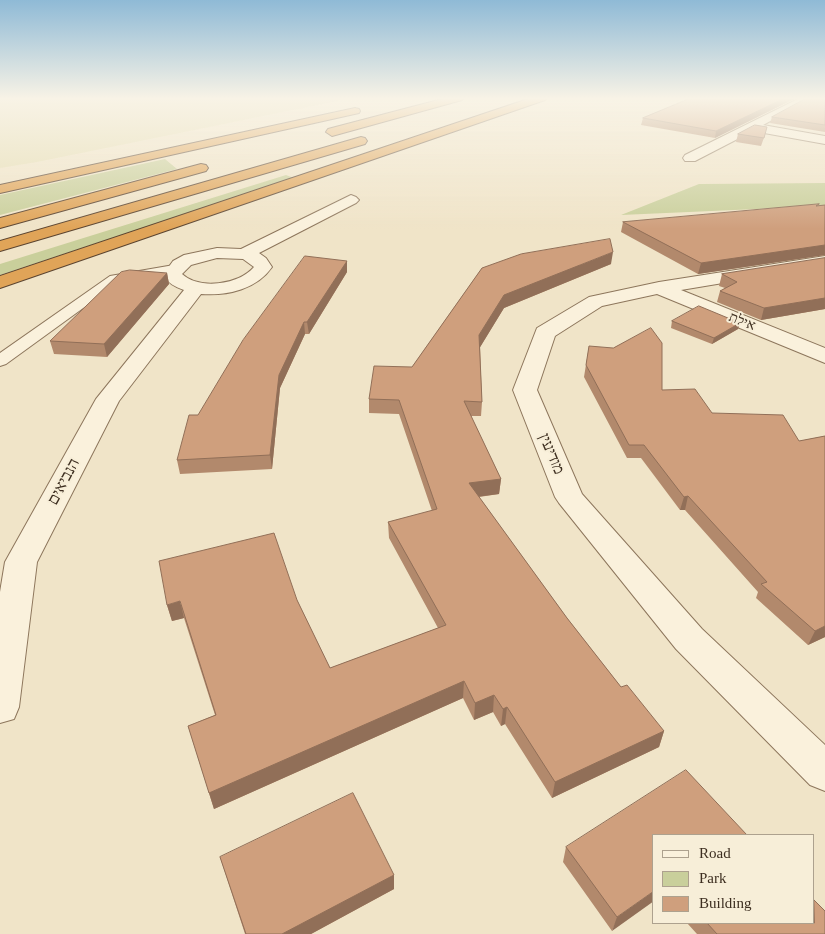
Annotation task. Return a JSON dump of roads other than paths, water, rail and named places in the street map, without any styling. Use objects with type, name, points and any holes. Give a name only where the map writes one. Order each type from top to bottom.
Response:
[{"type":"highway","points":[[0,178],[206,142]]},
{"type":"highway","points":[[0,189],[220,142]]},
{"type":"highway","points":[[0,246],[358,142]]},
{"type":"highway","points":[[0,282],[413,142]]},
{"type":"highway","points":[[0,223],[218,163]]},
{"type":"street","points":[[690,158],[723,142]]},
{"type":"street","points":[[244,254],[351,200]]},
{"type":"street","points":[[244,254],[261,262],[263,267],[260,273],[253,279],[227,287],[196,288],[176,281],[172,275],[174,269],[190,259],[203,255],[244,254]]},
{"type":"street","name":"מודיעין","points":[[825,261],[659,288],[596,301],[545,333],[525,390],[569,497],[689,639],[825,772]]},
{"type":"street","name":"הנביאים","points":[[0,707],[11,563],[108,399],[196,288]]},
{"type":"street","name":"אילת","points":[[659,288],[825,356]]},
{"type":"lane","points":[[0,361],[115,279],[174,269]]}]
